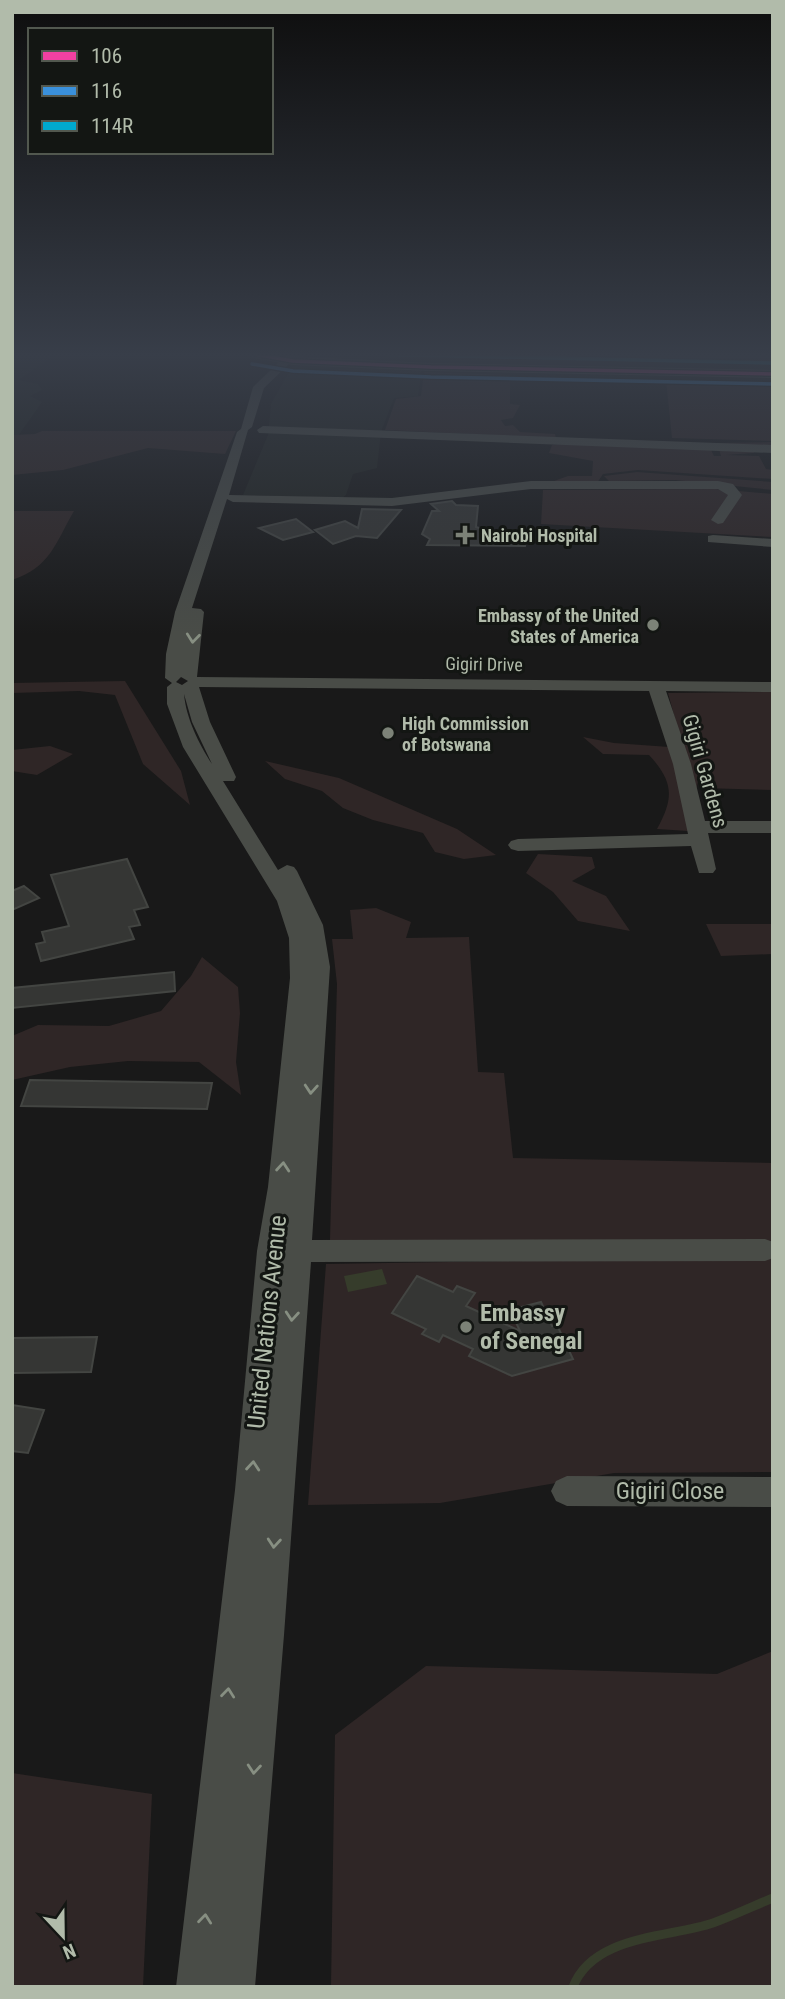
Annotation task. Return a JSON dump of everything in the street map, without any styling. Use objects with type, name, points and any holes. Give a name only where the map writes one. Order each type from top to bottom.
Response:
[{"type":"street","name":"United Nations Avenue","points":[[197,1987],[270,1427],[298,1251],[319,985],[315,928],[305,900],[221,768],[174,654],[183,612],[246,447]]},
{"type":"street","name":"United Nations Avenue","points":[[234,1987],[270,1427],[271,1251],[281,1187],[301,978],[300,938],[281,891],[191,747],[176,704],[184,682],[195,613],[248,447]]},
{"type":"street","points":[[726,447],[773,449]]},
{"type":"street","points":[[233,498],[393,502],[531,485],[718,485],[736,495],[718,520]]},
{"type":"street","points":[[713,539],[773,543]]},
{"type":"street","name":"Gigiri Drive","points":[[184,682],[773,687]]},
{"type":"street","name":"Gigiri Gardens","points":[[656,687],[682,764],[706,869]]},
{"type":"street","points":[[519,845],[773,827]]},
{"type":"street","points":[[298,1251],[765,1250]]},
{"type":"street","name":"Gigiri Close","points":[[567,1491],[773,1492]]},
{"type":"shaded area","points":[[12,447],[228,447],[225,454],[148,448],[63,470],[12,475]]},
{"type":"shaded area","points":[[263,447],[379,447],[377,468],[353,474],[346,495],[342,498],[243,495]]},
{"type":"shaded area","points":[[551,447],[690,447],[710,448],[714,456],[721,456],[718,447],[762,447],[753,453],[726,455],[759,456],[766,469],[773,470],[773,479],[638,470],[603,474],[597,483],[554,481],[568,476],[592,476],[593,461],[549,453]]},
{"type":"shaded area","points":[[637,472],[773,482],[773,490],[675,480],[609,481],[604,476]]},
{"type":"shaded area","points":[[715,489],[773,494],[773,537],[541,524],[543,490]]},
{"type":"shaded area","points":[[12,511],[74,511],[44,561],[25,575],[12,580]]},
{"type":"shaded area","points":[[125,681],[181,771],[190,805],[143,764],[115,695],[79,691],[12,693],[12,683]]},
{"type":"shaded area","points":[[773,692],[773,790],[701,788],[698,781],[688,831],[657,829],[669,799],[669,790],[663,774],[649,755],[603,754],[583,737],[614,743],[683,748],[668,693]]},
{"type":"shaded area","points":[[50,746],[73,754],[37,775],[12,771],[12,750]]},
{"type":"shaded area","points":[[265,761],[339,778],[457,829],[496,855],[464,859],[435,852],[423,833],[373,820],[343,808],[322,791],[285,779]]},
{"type":"shaded area","points":[[538,854],[592,857],[595,868],[572,881],[606,896],[630,931],[578,921],[553,892],[526,873]]},
{"type":"shaded area","points":[[376,908],[411,922],[406,938],[469,937],[478,1072],[504,1073],[513,1158],[773,1163],[773,1242],[330,1240],[337,984],[332,939],[353,939],[350,910]]},
{"type":"shaded area","points":[[706,924],[773,924],[773,954],[721,956]]},
{"type":"shaded area","points":[[202,957],[238,987],[240,1013],[236,1062],[241,1095],[199,1062],[128,1061],[70,1067],[12,1080],[12,1036],[38,1025],[109,1026],[161,1011],[191,976]]},
{"type":"shaded area","points":[[773,1257],[773,1472],[614,1473],[440,1503],[308,1505],[326,1264]]},
{"type":"shaded area","points":[[382,1269],[387,1284],[348,1292],[344,1276]]},
{"type":"shaded area","points":[[773,1651],[773,1987],[331,1987],[335,1735],[426,1666],[717,1674]]},
{"type":"shaded area","points":[[12,1773],[152,1794],[143,1987],[12,1987]]},
{"type":"building","points":[[452,501],[456,505],[478,506],[476,527],[526,542],[525,546],[427,545],[430,539],[422,534],[432,511],[439,511],[431,504]]},
{"type":"building","points":[[362,509],[401,510],[377,538],[356,536],[333,544],[315,530],[345,521],[358,528]]},
{"type":"building","points":[[296,519],[313,532],[283,540],[259,528]]},
{"type":"building","points":[[127,859],[148,907],[134,910],[140,925],[129,927],[134,939],[41,961],[36,944],[45,942],[42,932],[69,926],[51,875]]},
{"type":"building","points":[[24,886],[39,898],[12,910],[12,891]]},
{"type":"building","points":[[174,972],[175,991],[12,1008],[12,988]]},
{"type":"building","points":[[30,1080],[212,1083],[207,1109],[21,1106]]},
{"type":"building","name":"Embassy of Senegal","points":[[417,1276],[453,1292],[457,1286],[475,1293],[466,1306],[520,1331],[510,1310],[541,1302],[552,1326],[557,1325],[573,1359],[512,1376],[469,1356],[473,1349],[443,1335],[439,1342],[422,1334],[426,1329],[392,1313]]},
{"type":"building","points":[[97,1337],[91,1372],[12,1373],[12,1338]]},
{"type":"building","points":[[12,1405],[44,1410],[28,1453],[12,1451]]},
{"type":"waterway","points":[[573,1987],[583,1970],[597,1957],[614,1948],[713,1923],[773,1898]]},
{"type":"place","name":"Nairobi Hospital","points":[[465,535]]},
{"type":"place","name":"Embassy of the United States of America","points":[[653,625]]},
{"type":"place","name":"High Commission of Botswana","points":[[388,733]]},
{"type":"place","name":"Embassy of Senegal","points":[[466,1327]]}]
